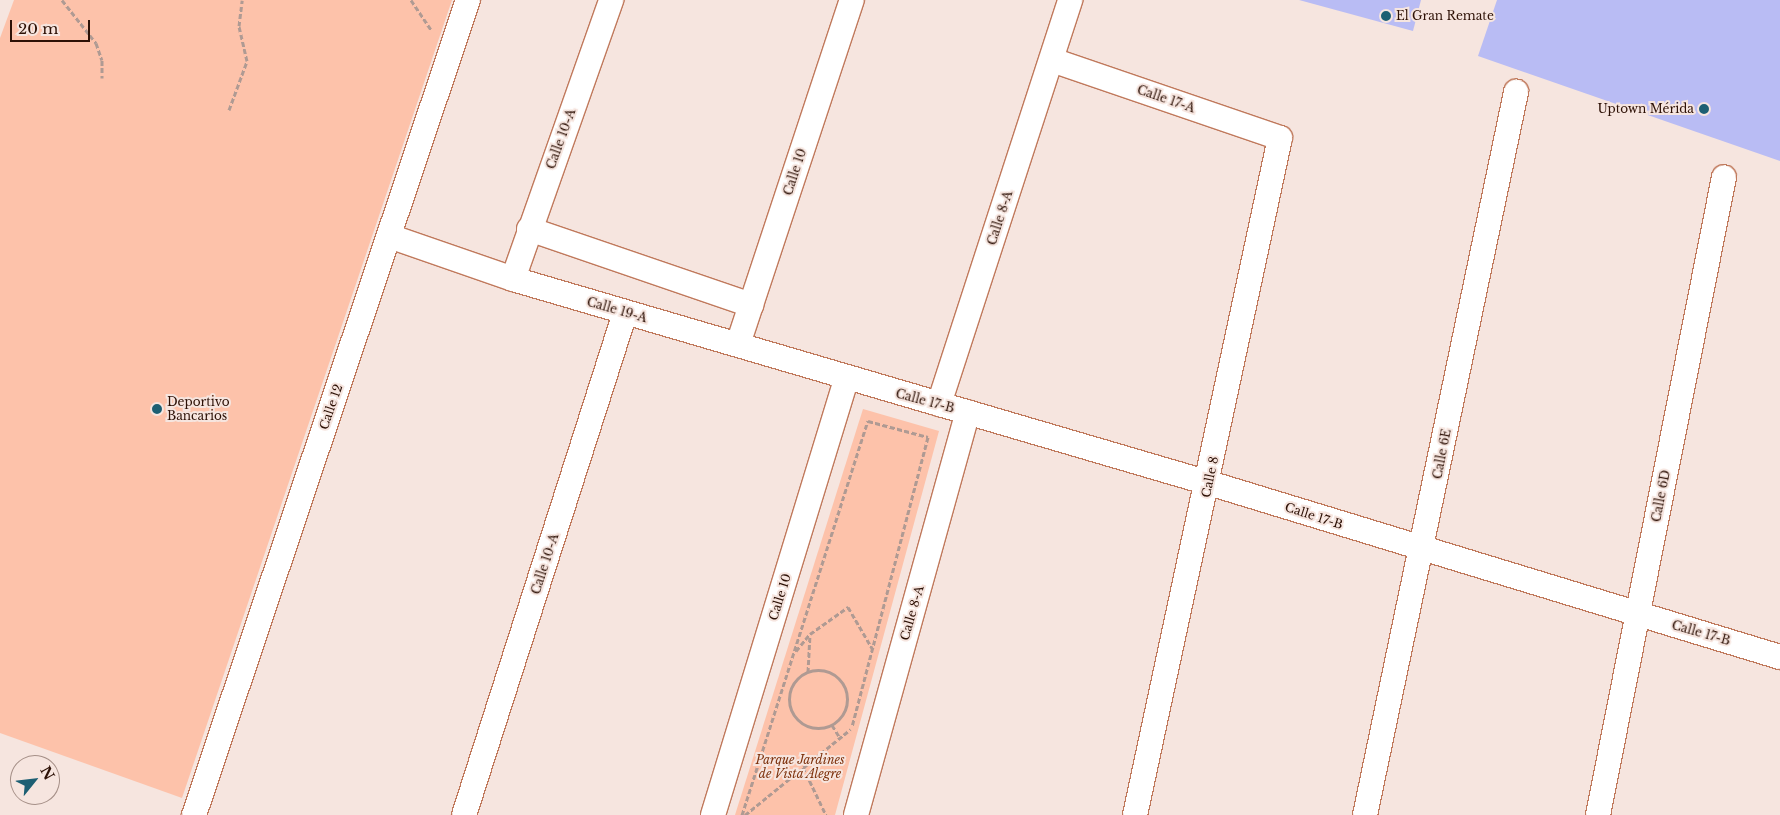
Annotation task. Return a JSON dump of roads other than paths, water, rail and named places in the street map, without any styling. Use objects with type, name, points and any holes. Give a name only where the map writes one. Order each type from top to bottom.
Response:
[{"type":"street","name":"Calle 12","points":[[194,815],[468,0]]},
{"type":"street","name":"Calle 10-A","points":[[513,279],[611,0]]},
{"type":"street","name":"Calle 10","points":[[738,344],[852,0]]},
{"type":"street","name":"Calle 8-A","points":[[940,404],[1070,0]]},
{"type":"street","name":"Calle 17-A","points":[[1052,60],[1280,138]]},
{"type":"street","name":"Calle 6E","points":[[1365,815],[1423,550],[1516,92]]},
{"type":"street","name":"Calle 8","points":[[1135,815],[1209,483],[1280,138]]},
{"type":"street","name":"Calle 6D","points":[[1598,815],[1724,177]]},
{"type":"street","points":[[529,229],[750,305]]},
{"type":"street","name":"Calle 19-A","points":[[389,236],[513,279],[738,344],[846,380]]},
{"type":"street","name":"Calle 10-A","points":[[464,815],[625,312]]},
{"type":"street","name":"Calle 10","points":[[713,815],[846,380]]},
{"type":"street","name":"Calle 17-B","points":[[846,380],[940,404],[1209,483],[1423,550],[1780,657]]},
{"type":"street","name":"Calle 8-A","points":[[856,815],[968,412]]},
{"type":"place","name":"El Gran Remate","points":[[1386,16]]},
{"type":"place","name":"Uptown Mérida","points":[[1704,109]]},
{"type":"place","name":"Deportivo Bancarios","points":[[157,409]]},
{"type":"park label","name":"Parque Jardines de Vista Alegre","points":[[800,767]]}]
